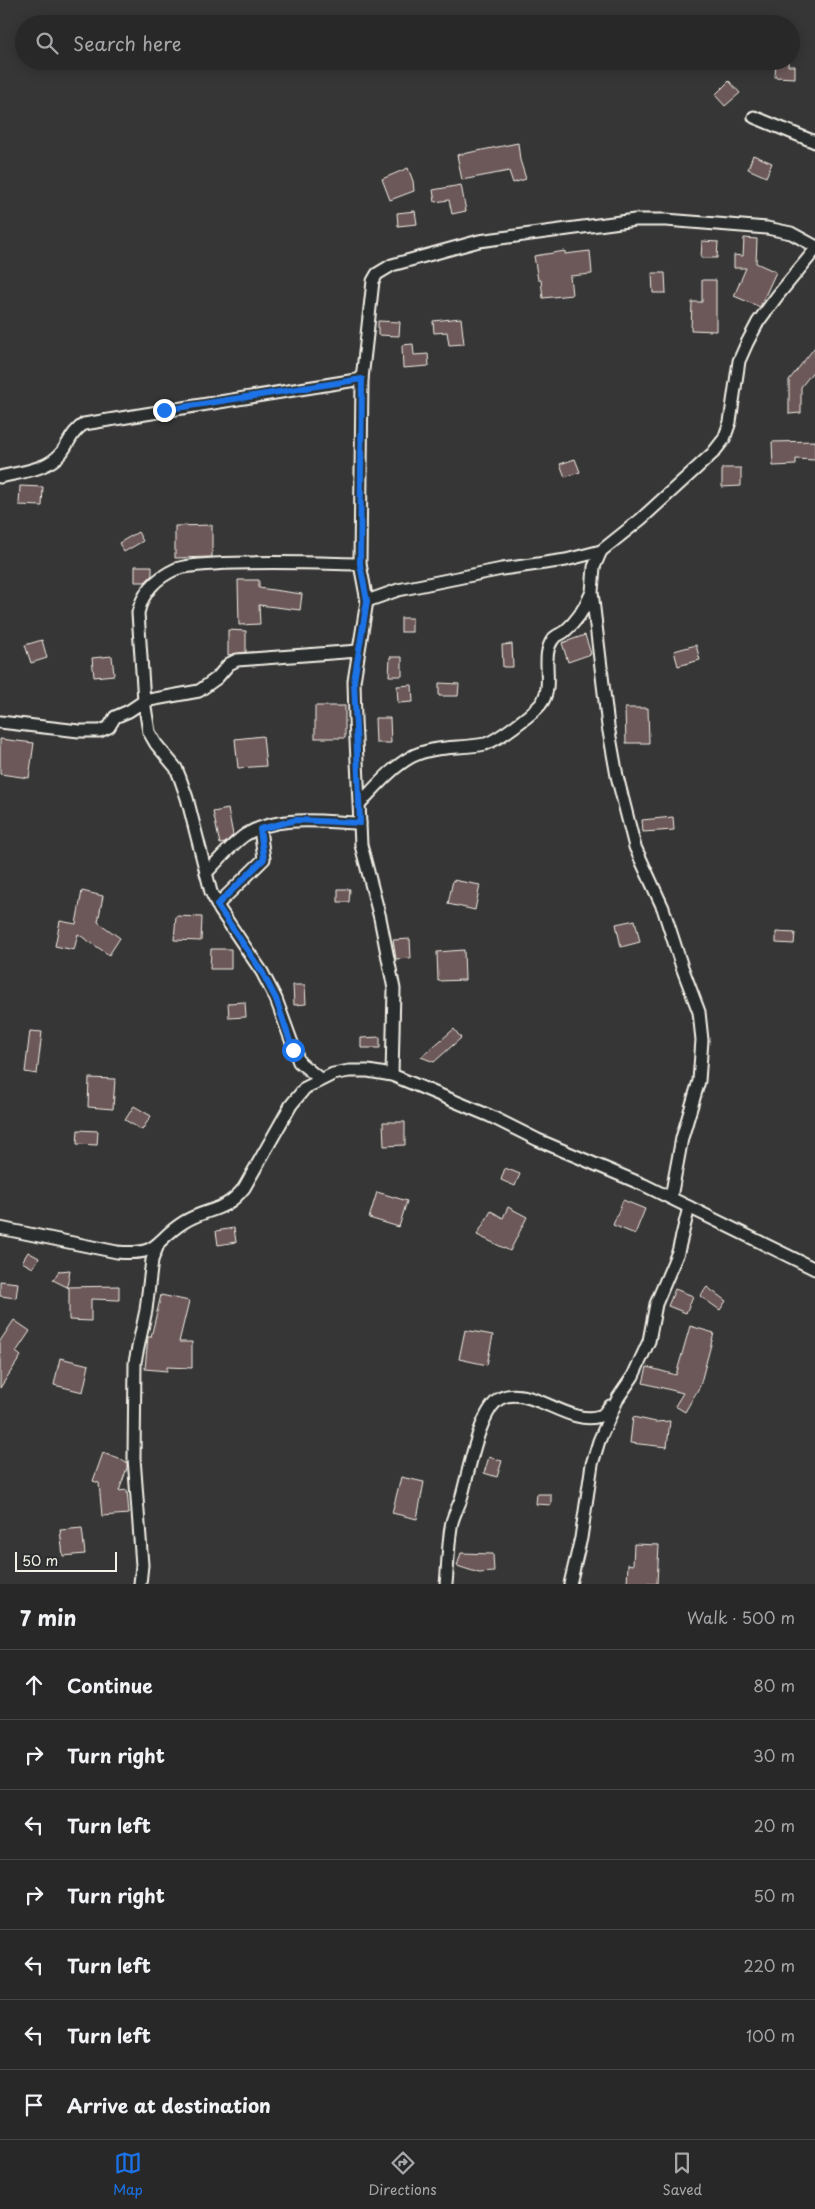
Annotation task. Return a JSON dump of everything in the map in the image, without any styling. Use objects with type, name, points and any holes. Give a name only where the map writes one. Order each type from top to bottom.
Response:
[{"type":"street","points":[[754,117],[815,142]]},
{"type":"street","points":[[367,601],[398,590],[502,569],[566,560],[601,550],[641,518],[713,453],[724,439],[730,422],[739,361],[747,343],[758,322],[815,248],[791,233],[767,228],[666,220],[635,220],[479,241],[392,265],[377,274],[373,281],[362,379],[360,564],[367,601],[354,681],[360,803],[360,845],[380,918],[394,989],[392,1075]]},
{"type":"street","points":[[0,477],[41,467],[54,459],[77,429],[84,424],[362,379]]},
{"type":"street","points":[[601,550],[594,567],[592,592],[608,726],[617,776],[632,838],[663,908],[699,1012],[702,1040],[699,1081],[682,1138],[671,1197]]},
{"type":"street","points":[[320,1079],[299,1062],[276,999],[262,972],[217,905],[206,873],[187,798],[176,768],[152,738],[144,701],[138,613],[140,603],[147,589],[159,579],[176,570],[190,566],[242,562],[360,564]]},
{"type":"street","points":[[360,803],[402,763],[412,756],[440,748],[486,744],[497,740],[541,705],[547,690],[547,651],[554,638],[565,631],[582,612],[592,592]]},
{"type":"street","points":[[0,722],[79,731],[100,731],[109,727],[115,717],[130,711],[144,701],[199,691],[217,678],[229,664],[237,660],[358,651]]},
{"type":"street","points":[[206,873],[244,836],[260,829],[296,820],[360,823]]},
{"type":"street","points":[[217,905],[264,859],[260,829]]},
{"type":"street","points":[[0,1228],[117,1252],[140,1252],[158,1245],[184,1222],[220,1208],[236,1198],[244,1188],[291,1105],[306,1088],[320,1079],[349,1071],[368,1071],[392,1075],[490,1116],[538,1140],[671,1197],[815,1268]]},
{"type":"street","points":[[446,1584],[451,1527],[454,1515],[460,1502],[469,1463],[490,1409],[496,1402],[505,1397],[517,1396],[544,1402],[573,1415],[592,1418],[602,1415],[618,1398],[633,1376],[649,1341],[656,1304],[678,1252],[689,1207]]},
{"type":"street","points":[[140,1584],[142,1566],[134,1458],[136,1362],[146,1310],[152,1260],[158,1245]]},
{"type":"street","points":[[570,1584],[580,1538],[592,1464],[599,1441],[618,1398]]},
{"type":"building","points":[[775,70],[795,70],[795,78],[775,77]]},
{"type":"building","points":[[729,81],[740,93],[725,106],[715,95]]},
{"type":"building","points":[[518,143],[520,160],[526,179],[513,183],[509,171],[462,180],[457,155]]},
{"type":"building","points":[[753,155],[772,163],[766,177],[748,169]]},
{"type":"building","points":[[408,168],[413,181],[414,191],[390,200],[382,179]]},
{"type":"building","points":[[461,185],[466,211],[452,214],[449,200],[435,202],[433,190]]},
{"type":"building","points":[[415,211],[417,224],[398,226],[397,213]]},
{"type":"building","points":[[744,238],[757,239],[756,263],[776,272],[760,307],[734,296],[746,268],[734,268],[734,255],[743,256]]},
{"type":"building","points":[[702,241],[718,242],[717,258],[701,258]]},
{"type":"building","points":[[565,251],[565,254],[590,251],[592,274],[570,276],[572,295],[543,298],[541,280],[538,280],[534,256]]},
{"type":"building","points":[[652,273],[665,273],[666,293],[653,293]]},
{"type":"building","points":[[702,280],[716,280],[716,331],[691,330],[692,302],[702,302]]},
{"type":"building","points":[[461,318],[464,344],[449,345],[447,332],[434,333],[433,321]]},
{"type":"building","points":[[378,321],[400,322],[399,336],[378,335]]},
{"type":"building","points":[[413,344],[414,355],[428,354],[429,366],[403,368],[402,345]]},
{"type":"building","points":[[815,347],[815,369],[801,387],[801,413],[789,414],[789,380]]},
{"type":"building","points":[[815,441],[815,460],[796,459],[796,465],[773,466],[772,442]]},
{"type":"building","points":[[575,459],[580,472],[565,477],[560,464]]},
{"type":"building","points":[[722,468],[741,468],[741,486],[722,487]]},
{"type":"building","points":[[20,486],[43,487],[42,506],[19,505]]},
{"type":"building","points":[[212,525],[212,557],[175,558],[175,526]]},
{"type":"building","points":[[138,532],[143,541],[124,552],[119,543]]},
{"type":"building","points":[[135,566],[152,566],[152,575],[145,582],[135,582]]},
{"type":"building","points":[[238,580],[259,580],[259,588],[302,594],[300,610],[259,605],[260,624],[239,625]]},
{"type":"building","points":[[401,618],[412,618],[412,632],[401,632]]},
{"type":"building","points":[[228,630],[246,631],[246,652],[228,655]]},
{"type":"building","points":[[585,635],[591,654],[568,662],[562,643]]},
{"type":"building","points":[[42,640],[47,658],[31,663],[25,645]]},
{"type":"building","points":[[512,644],[513,667],[503,667],[502,645]]},
{"type":"building","points":[[696,645],[700,660],[678,666],[674,651]]},
{"type":"building","points":[[112,656],[114,675],[94,677],[92,658]]},
{"type":"building","points":[[390,657],[402,657],[402,676],[389,676]]},
{"type":"building","points":[[439,683],[459,684],[458,696],[439,696]]},
{"type":"building","points":[[412,685],[413,702],[398,703],[397,686]]},
{"type":"building","points":[[315,706],[345,706],[345,738],[315,738]]},
{"type":"building","points":[[625,708],[648,708],[649,743],[626,743]]},
{"type":"building","points":[[375,718],[390,718],[391,743],[376,743]]},
{"type":"building","points":[[263,736],[266,766],[238,768],[235,739]]},
{"type":"building","points":[[0,739],[34,743],[29,778],[0,774]]},
{"type":"building","points":[[228,809],[233,835],[225,843],[220,844],[213,812]]},
{"type":"building","points":[[673,817],[674,830],[643,832],[642,820]]},
{"type":"building","points":[[453,880],[480,885],[475,910],[448,904]]},
{"type":"building","points":[[338,889],[350,889],[349,902],[338,902]]},
{"type":"building","points":[[82,891],[103,896],[98,922],[120,938],[109,955],[78,934],[74,950],[55,946],[60,921],[76,924]]},
{"type":"building","points":[[176,916],[202,917],[201,941],[174,940]]},
{"type":"building","points":[[635,920],[640,942],[621,947],[616,924]]},
{"type":"building","points":[[776,932],[795,933],[794,944],[776,943]]},
{"type":"building","points":[[410,939],[411,958],[396,959],[393,940]]},
{"type":"building","points":[[211,949],[231,949],[231,969],[210,969]]},
{"type":"building","points":[[464,950],[465,980],[438,981],[437,952]]},
{"type":"building","points":[[293,985],[305,985],[306,1004],[294,1005]]},
{"type":"building","points":[[245,1002],[246,1017],[229,1018],[228,1003]]},
{"type":"building","points":[[454,1029],[461,1038],[434,1062],[421,1057]]},
{"type":"building","points":[[30,1031],[42,1032],[37,1074],[25,1072]]},
{"type":"building","points":[[380,1037],[380,1048],[361,1048],[361,1038]]},
{"type":"building","points":[[89,1078],[115,1079],[113,1109],[88,1107]]},
{"type":"building","points":[[134,1106],[151,1116],[142,1130],[125,1120]]},
{"type":"building","points":[[383,1122],[405,1122],[405,1145],[384,1146]]},
{"type":"building","points":[[78,1130],[98,1131],[97,1145],[77,1144]]},
{"type":"building","points":[[505,1168],[520,1174],[515,1186],[501,1180]]},
{"type":"building","points":[[377,1192],[407,1201],[399,1227],[369,1218]]},
{"type":"building","points":[[623,1200],[645,1209],[635,1234],[613,1225]]},
{"type":"building","points":[[508,1207],[527,1217],[510,1251],[477,1235],[491,1211],[503,1218]]},
{"type":"building","points":[[234,1228],[236,1242],[218,1245],[216,1231]]},
{"type":"building","points":[[28,1252],[39,1258],[33,1268],[22,1262]]},
{"type":"building","points":[[70,1270],[67,1287],[53,1280],[59,1271]]},
{"type":"building","points":[[0,1281],[18,1283],[16,1298],[0,1296]]},
{"type":"building","points":[[119,1286],[119,1300],[91,1299],[91,1321],[69,1320],[69,1288],[67,1287]]},
{"type":"building","points":[[707,1287],[726,1301],[720,1310],[700,1296]]},
{"type":"building","points":[[675,1289],[693,1296],[686,1313],[668,1306]]},
{"type":"building","points":[[161,1295],[189,1301],[179,1342],[192,1342],[192,1368],[167,1367],[167,1371],[145,1369],[148,1337],[151,1337]]},
{"type":"building","points":[[14,1320],[30,1331],[16,1352],[21,1356],[0,1388],[0,1341]]},
{"type":"building","points":[[690,1326],[714,1333],[700,1386],[685,1412],[675,1406],[683,1393],[643,1383],[647,1367],[676,1375]]},
{"type":"building","points":[[465,1330],[493,1335],[487,1365],[459,1359]]},
{"type":"building","points":[[60,1358],[89,1365],[83,1392],[54,1385]]},
{"type":"building","points":[[633,1417],[656,1422],[670,1421],[667,1447],[630,1443]]},
{"type":"building","points":[[103,1453],[127,1462],[127,1468],[119,1491],[127,1490],[129,1514],[102,1516],[99,1483],[93,1481]]},
{"type":"building","points":[[489,1457],[502,1461],[497,1477],[484,1473]]},
{"type":"building","points":[[401,1477],[424,1482],[417,1519],[392,1513]]},
{"type":"building","points":[[537,1494],[551,1494],[551,1505],[536,1504]]},
{"type":"building","points":[[82,1528],[85,1554],[63,1556],[60,1530]]},
{"type":"building","points":[[634,1544],[659,1545],[657,1584],[627,1584],[628,1564],[633,1565]]},
{"type":"building","points":[[461,1553],[493,1554],[494,1572],[479,1573],[457,1566]]},
{"type":"route","points":[[164,410],[362,379],[360,564],[367,601],[354,681],[360,823],[296,820],[260,829],[264,852],[262,863],[217,905],[262,972],[276,999],[293,1050]]}]
